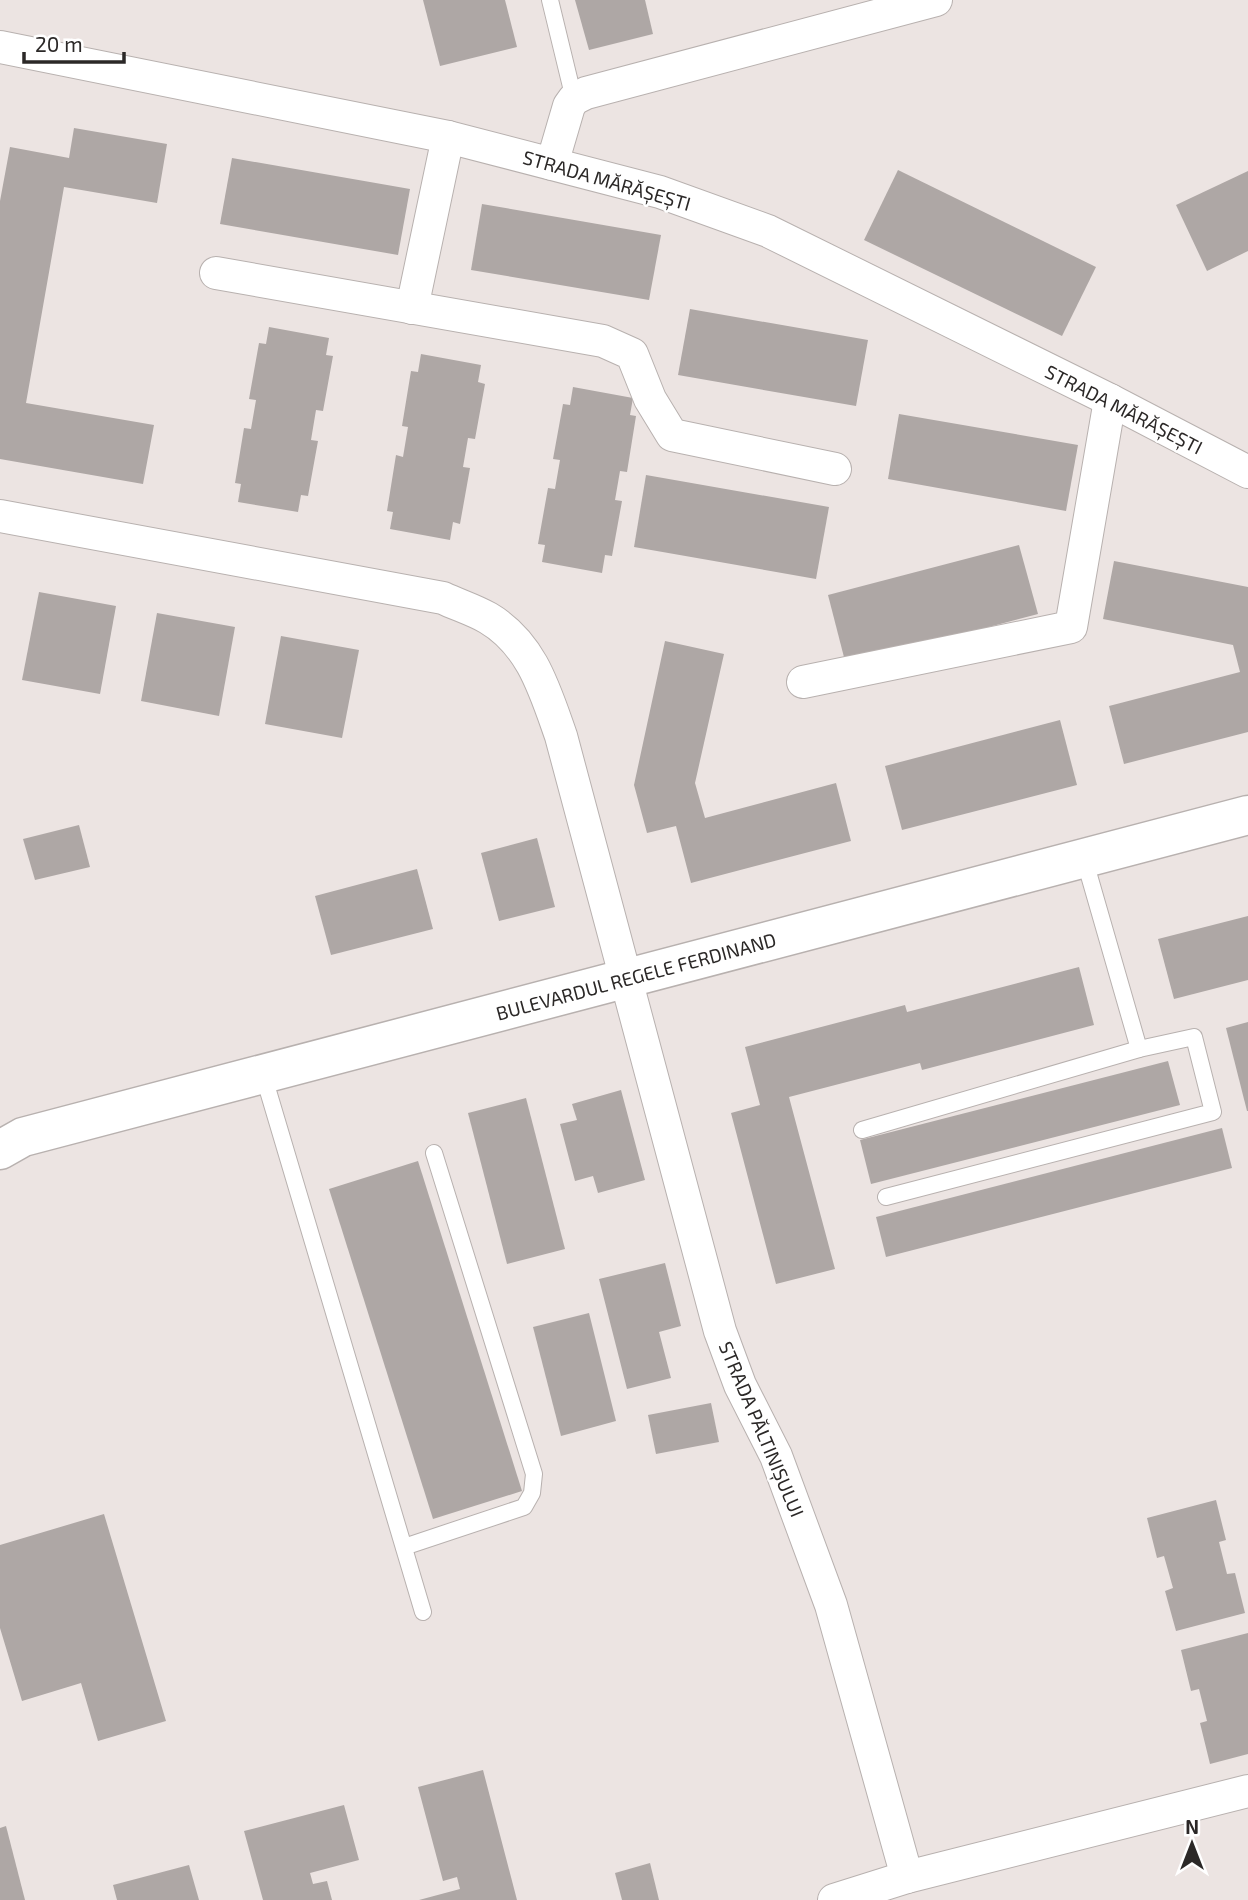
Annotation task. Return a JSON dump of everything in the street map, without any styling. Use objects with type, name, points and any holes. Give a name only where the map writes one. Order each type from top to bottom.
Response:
[{"type":"main road","name":"BULEVARDUL REGELE FERDINAND","points":[[8,1141],[1248,815]]},
{"type":"street","points":[[552,164],[569,106],[574,99],[586,93],[936,0]]},
{"type":"street","name":"STRADA MĂRĂȘEȘTI","points":[[0,47],[448,138],[660,192],[768,231],[1110,400],[1248,472]]},
{"type":"street","points":[[412,308],[448,138]]},
{"type":"street","points":[[216,273],[603,341],[632,354],[650,399],[672,435],[835,469]]},
{"type":"street","points":[[803,682],[1072,627],[1110,400]]},
{"type":"street","name":"STRADA PĂLTINIȘULUI","points":[[0,516],[443,598],[489,619],[521,646],[538,672],[561,736],[720,1331],[740,1385],[776,1456],[827,1593],[908,1877]]},
{"type":"street","points":[[834,1900],[908,1877],[1248,1791]]},
{"type":"lane","points":[[550,0],[574,99]]},
{"type":"lane","points":[[1084,858],[1139,1049]]},
{"type":"lane","points":[[862,1130],[1139,1049],[1194,1037],[1213,1112],[886,1197]]},
{"type":"lane","points":[[263,1074],[423,1612]]},
{"type":"lane","points":[[404,1547],[524,1507],[532,1493],[534,1474],[434,1153]]},
{"type":"building","points":[[423,0],[505,0],[517,47],[440,66]]},
{"type":"building","points":[[575,0],[645,0],[653,34],[589,50]]},
{"type":"building","points":[[74,128],[167,144],[157,203],[64,187],[26,403],[154,425],[143,484],[0,459],[0,201],[10,147],[69,158]]},
{"type":"building","points":[[232,158],[410,189],[398,255],[220,224]]},
{"type":"building","points":[[898,170],[1096,267],[1062,336],[864,240]]},
{"type":"building","points":[[1248,171],[1248,251],[1207,271],[1176,205]]},
{"type":"building","points":[[482,204],[661,235],[649,300],[471,270]]},
{"type":"building","points":[[690,309],[868,340],[856,406],[678,375]]},
{"type":"building","points":[[269,327],[329,338],[326,355],[333,356],[323,411],[316,410],[311,440],[318,441],[308,496],[301,495],[298,512],[238,502],[241,484],[235,483],[244,428],[251,429],[256,400],[249,399],[259,343],[266,344]]},
{"type":"building","points":[[421,354],[481,365],[478,382],[485,384],[475,439],[468,438],[463,467],[470,468],[460,524],[453,522],[450,540],[390,529],[393,512],[387,511],[396,455],[403,457],[408,427],[402,426],[411,371],[418,372]]},
{"type":"building","points":[[573,387],[633,398],[630,415],[636,416],[627,472],[620,471],[615,500],[622,501],[612,556],[605,555],[602,573],[542,562],[545,545],[538,544],[548,488],[555,489],[560,460],[553,459],[563,404],[570,405]]},
{"type":"building","points":[[899,414],[1078,445],[1066,511],[888,479]]},
{"type":"building","points":[[646,475],[829,507],[816,579],[634,547]]},
{"type":"building","points":[[1019,545],[1038,614],[846,665],[828,595]]},
{"type":"building","points":[[1114,561],[1248,587],[1248,732],[1124,764],[1109,706],[1240,672],[1233,645],[1103,619]]},
{"type":"building","points":[[39,592],[116,606],[100,694],[22,680]]},
{"type":"building","points":[[157,613],[235,627],[219,716],[141,701]]},
{"type":"building","points":[[281,636],[359,650],[342,738],[265,724]]},
{"type":"building","points":[[665,641],[724,654],[695,783],[705,818],[836,783],[851,841],[691,883],[676,826],[647,833],[634,785]]},
{"type":"building","points":[[1060,720],[1077,785],[902,830],[885,766]]},
{"type":"building","points":[[79,825],[90,867],[35,880],[23,839]]},
{"type":"building","points":[[537,838],[555,907],[499,921],[481,853]]},
{"type":"building","points":[[417,869],[433,929],[331,955],[315,896]]},
{"type":"building","points":[[1248,916],[1248,980],[1174,999],[1158,939]]},
{"type":"building","points":[[1079,967],[1094,1025],[922,1070],[920,1063],[789,1097],[835,1269],[776,1284],[731,1113],[760,1105],[745,1047],[905,1005],[907,1012]]},
{"type":"building","points":[[1248,1022],[1248,1111],[1247,1111],[1226,1028]]},
{"type":"building","points":[[1168,1061],[1180,1105],[871,1184],[860,1140]]},
{"type":"building","points":[[621,1090],[645,1180],[598,1193],[593,1176],[575,1181],[560,1124],[577,1120],[572,1104]]},
{"type":"building","points":[[526,1098],[565,1249],[507,1264],[468,1113]]},
{"type":"building","points":[[1222,1128],[1232,1168],[886,1257],[876,1217]]},
{"type":"building","points":[[418,1161],[522,1491],[433,1519],[329,1189]]},
{"type":"building","points":[[665,1263],[681,1326],[659,1332],[671,1378],[627,1389],[599,1279]]},
{"type":"building","points":[[589,1313],[616,1421],[561,1436],[533,1327]]},
{"type":"building","points":[[711,1403],[719,1442],[656,1454],[648,1415]]},
{"type":"building","points":[[1216,1500],[1226,1540],[1219,1542],[1227,1574],[1235,1573],[1245,1613],[1176,1631],[1165,1591],[1173,1588],[1164,1556],[1157,1558],[1147,1518]]},
{"type":"building","points":[[104,1514],[166,1721],[98,1741],[81,1683],[22,1701],[0,1628],[0,1545]]},
{"type":"building","points":[[1248,1633],[1248,1754],[1210,1764],[1200,1723],[1207,1721],[1199,1689],[1191,1691],[1181,1650]]},
{"type":"building","points":[[483,1770],[517,1900],[419,1900],[460,1889],[457,1877],[443,1881],[418,1787]]},
{"type":"building","points":[[344,1805],[359,1860],[310,1873],[313,1884],[327,1881],[332,1900],[263,1900],[244,1831]]},
{"type":"building","points":[[6,1826],[25,1900],[0,1900],[0,1828]]},
{"type":"building","points":[[650,1863],[659,1900],[622,1900],[615,1873]]},
{"type":"building","points":[[189,1865],[199,1900],[117,1900],[113,1885]]}]
